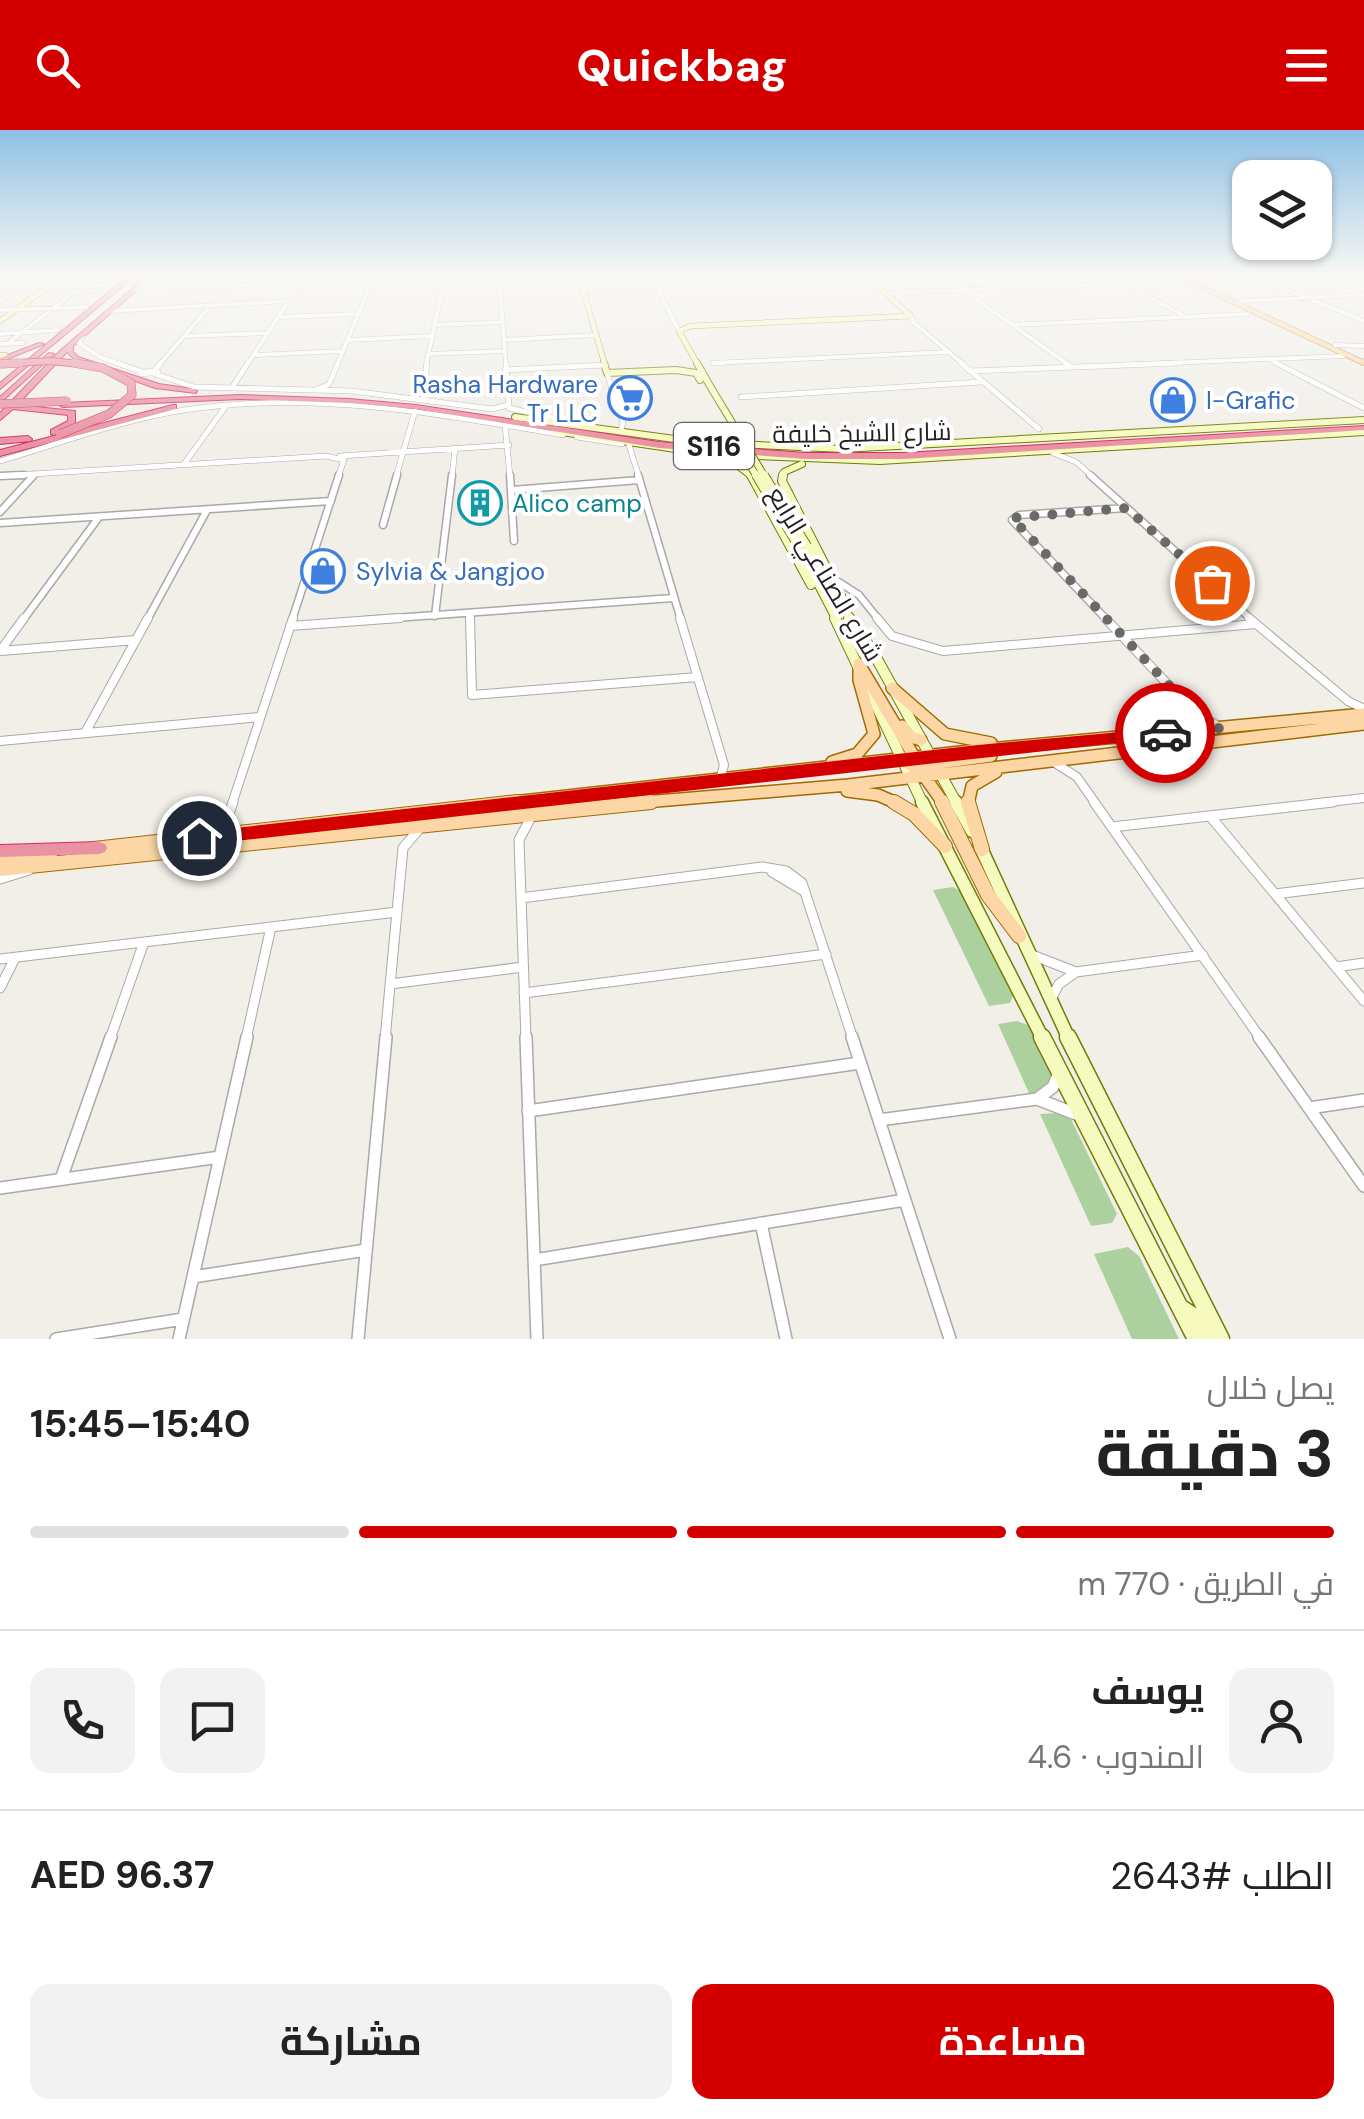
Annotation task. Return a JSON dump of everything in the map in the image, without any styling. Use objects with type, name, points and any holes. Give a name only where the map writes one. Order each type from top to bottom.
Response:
[{"type":"highway","points":[[0,375],[55,332]]},
{"type":"highway","points":[[0,387],[62,332]]},
{"type":"highway","points":[[1,411],[85,332]]},
{"type":"highway","points":[[1,411],[86,332]]},
{"type":"highway","points":[[0,360],[44,342]]},
{"type":"highway","points":[[70,346],[70,354],[76,358],[162,387],[314,394]]},
{"type":"highway","points":[[0,360],[87,366],[115,373],[131,384],[132,394],[120,408],[0,457]]},
{"type":"highway","name":"شارع الشيخ خليفة","points":[[65,403],[297,393],[385,398],[475,410],[508,421],[664,441],[746,449],[865,452],[1250,430],[1364,428]]},
{"type":"highway","points":[[0,457],[177,406],[263,394]]},
{"type":"highway","points":[[0,457],[172,410],[263,394]]},
{"type":"highway","name":"شارع الشيخ خليفة","points":[[65,403],[314,394],[697,450],[806,456],[1364,428]]},
{"type":"highway","name":"S116","points":[[1,411],[65,403]]},
{"type":"highway","name":"S116","points":[[1,411],[65,403]]},
{"type":"highway","points":[[0,440],[46,435],[74,419],[68,411],[15,407]]},
{"type":"highway","points":[[475,410],[503,407]]},
{"type":"highway","points":[[1250,430],[1325,422]]},
{"type":"highway","points":[[1157,441],[1241,439]]},
{"type":"highway","points":[[888,452],[978,447]]},
{"type":"highway","points":[[888,452],[1022,453]]},
{"type":"highway","points":[[0,851],[99,848]]},
{"type":"main road","name":"شارع الصناعي الرابع","points":[[679,332],[707,386],[922,740],[921,768]]},
{"type":"main road","points":[[1301,332],[1364,361]]},
{"type":"main road","points":[[1302,332],[1364,361]]},
{"type":"main road","points":[[596,335],[606,369]]},
{"type":"main road","name":"شارع الصناعي الرابع","points":[[606,369],[696,373],[707,386]]},
{"type":"main road","points":[[508,421],[587,425],[736,445],[888,452],[1325,422],[1364,428]]},
{"type":"main road","points":[[508,421],[625,444],[709,454],[839,461]]},
{"type":"main road","points":[[847,615],[834,580],[781,478],[797,465],[1307,435],[1364,428]]},
{"type":"main road","points":[[709,454],[749,470],[802,570],[832,612]]},
{"type":"main road","name":"شارع الصناعي الرابع","points":[[803,547],[862,669],[874,708],[921,768]]},
{"type":"main road","points":[[862,669],[881,687],[907,734],[922,740]]},
{"type":"main road","points":[[862,669],[921,768],[998,913],[1022,944]]},
{"type":"main road","points":[[798,772],[847,758],[871,741],[874,726],[860,689],[862,669]]},
{"type":"main road","points":[[892,688],[920,718],[956,738],[987,743],[1065,743]]},
{"type":"main road","points":[[0,869],[752,792],[1065,743],[1360,713]]},
{"type":"main road","points":[[0,860],[872,763],[921,768],[1024,762],[1364,724]]},
{"type":"main road","points":[[1024,762],[978,780],[968,793],[968,809],[1022,944],[1221,1339]]},
{"type":"main road","points":[[776,789],[788,780],[872,770],[872,763]]},
{"type":"main road","points":[[921,768],[945,846],[1196,1339]]},
{"type":"main road","points":[[921,768],[982,849]]},
{"type":"main road","points":[[776,789],[860,791],[892,798],[920,816],[945,846]]},
{"type":"main road","points":[[1180,1308],[1198,1319],[1210,1339]]},
{"type":"street","points":[[0,334],[27,332]]},
{"type":"street","points":[[88,332],[79,341],[100,357],[143,372],[155,372],[181,385],[239,387],[263,394]]},
{"type":"street","points":[[155,372],[187,332]]},
{"type":"street","points":[[314,394],[329,384],[351,332]]},
{"type":"street","points":[[422,395],[433,332]]},
{"type":"street","points":[[503,407],[504,332]]},
{"type":"street","points":[[928,332],[1039,428]]},
{"type":"street","points":[[1022,332],[1070,366]]},
{"type":"street","points":[[3,344],[20,333]]},
{"type":"street","points":[[184,336],[269,333]]},
{"type":"street","points":[[239,387],[269,333]]},
{"type":"street","points":[[504,340],[596,335]]},
{"type":"street","points":[[348,340],[432,336]]},
{"type":"street","points":[[3,344],[23,343]]},
{"type":"street","points":[[1347,351],[1364,346]]},
{"type":"street","points":[[256,355],[343,350]]},
{"type":"street","points":[[970,371],[1265,357],[1333,350]]},
{"type":"street","points":[[428,354],[504,351]]},
{"type":"street","points":[[714,364],[948,352]]},
{"type":"street","points":[[1265,357],[1364,408]]},
{"type":"street","points":[[505,370],[606,369],[622,418],[621,431]]},
{"type":"street","points":[[741,396],[981,382]]},
{"type":"street","points":[[329,384],[334,390]]},
{"type":"street","points":[[314,394],[334,390],[422,395],[587,425]]},
{"type":"street","points":[[0,457],[122,429],[120,426],[230,404],[332,403],[508,421],[522,428],[625,444],[724,765],[720,780]]},
{"type":"street","points":[[184,464],[217,408]]},
{"type":"street","points":[[383,525],[415,414]]},
{"type":"street","points":[[508,421],[514,542]]},
{"type":"street","points":[[508,433],[522,428]]},
{"type":"street","points":[[0,476],[509,445]]},
{"type":"street","points":[[435,616],[455,448]]},
{"type":"street","points":[[1072,450],[1070,455],[1076,462],[1126,508],[1360,713]]},
{"type":"street","points":[[1022,453],[1061,454],[1076,462]]},
{"type":"street","points":[[199,838],[228,816],[344,460],[336,456]]},
{"type":"street","points":[[0,512],[35,474]]},
{"type":"street","points":[[512,490],[639,480]]},
{"type":"street","points":[[0,523],[331,502]]},
{"type":"street","points":[[1126,508],[1012,518],[1194,712],[1222,728]]},
{"type":"street","points":[[86,733],[207,510]]},
{"type":"street","points":[[0,651],[99,517]]},
{"type":"street","points":[[834,580],[858,595],[892,636],[932,650],[1256,624]]},
{"type":"street","points":[[290,626],[673,598]]},
{"type":"street","points":[[470,613],[468,690],[472,696],[698,677]]},
{"type":"street","points":[[0,651],[136,640]]},
{"type":"street","points":[[0,741],[260,717]]},
{"type":"street","points":[[1076,757],[1073,766],[1077,777],[1364,1186]]},
{"type":"street","points":[[1048,760],[1077,777]]},
{"type":"street","points":[[724,765],[739,778]]},
{"type":"street","points":[[1112,828],[1364,798]]},
{"type":"street","points":[[518,840],[522,828],[538,812]]},
{"type":"street","points":[[228,816],[234,829],[245,833]]},
{"type":"street","points":[[498,816],[514,829],[518,840],[537,1339]]},
{"type":"street","points":[[1210,816],[1364,1001]]},
{"type":"street","points":[[402,848],[414,832],[428,824]]},
{"type":"street","points":[[358,1339],[402,848],[400,838],[386,828]]},
{"type":"street","points":[[0,878],[41,865]]},
{"type":"street","points":[[521,898],[756,869],[792,881],[810,903],[950,1339]]},
{"type":"street","points":[[1276,894],[1363,884]]},
{"type":"street","points":[[0,960],[397,912]]},
{"type":"street","points":[[179,1339],[271,927]]},
{"type":"street","points":[[62,1179],[144,942]]},
{"type":"street","points":[[1022,944],[1076,972]]},
{"type":"street","points":[[524,992],[826,954]]},
{"type":"street","points":[[1050,1002],[1059,984],[1076,972],[1203,956]]},
{"type":"street","points":[[0,988],[14,958]]},
{"type":"street","points":[[1336,967],[1364,963]]},
{"type":"street","points":[[390,984],[523,968]]},
{"type":"street","points":[[528,1112],[860,1063]]},
{"type":"street","points":[[1037,1098],[1053,1087],[1059,1071]]},
{"type":"street","points":[[879,1120],[1037,1098],[1084,1119]]},
{"type":"street","points":[[1309,1108],[1364,1100]]},
{"type":"street","points":[[0,1188],[220,1157]]},
{"type":"street","points":[[534,1260],[905,1200]]},
{"type":"street","points":[[761,1223],[786,1339]]},
{"type":"street","points":[[193,1277],[366,1250]]},
{"type":"street","points":[[56,1339],[184,1319]]},
{"type":"green space","points":[[953,887],[960,891],[1013,996],[1010,1003],[989,1006],[933,890]]},
{"type":"green space","points":[[1017,1021],[1028,1025],[1056,1082],[1041,1093],[1029,1093],[998,1024]]},
{"type":"green space","points":[[1040,1114],[1070,1117],[1117,1214],[1112,1223],[1091,1226]]},
{"type":"green space","points":[[1128,1247],[1139,1256],[1179,1339],[1132,1339],[1094,1254]]},
{"type":"way so far","points":[[1165,733],[1222,728],[1194,712],[1012,518],[1126,508],[1212,583]]},
{"type":"place","name":"Rasha Hardware Tr LLC","points":[[630,398]]},
{"type":"place","name":"I-Grafic","points":[[1173,400]]},
{"type":"place","name":"Alico camp","points":[[480,503]]},
{"type":"place","name":"Sylvia & Jangjoo","points":[[323,571]]},
{"type":"route","points":[[199,838],[978,750],[1165,733]]}]
